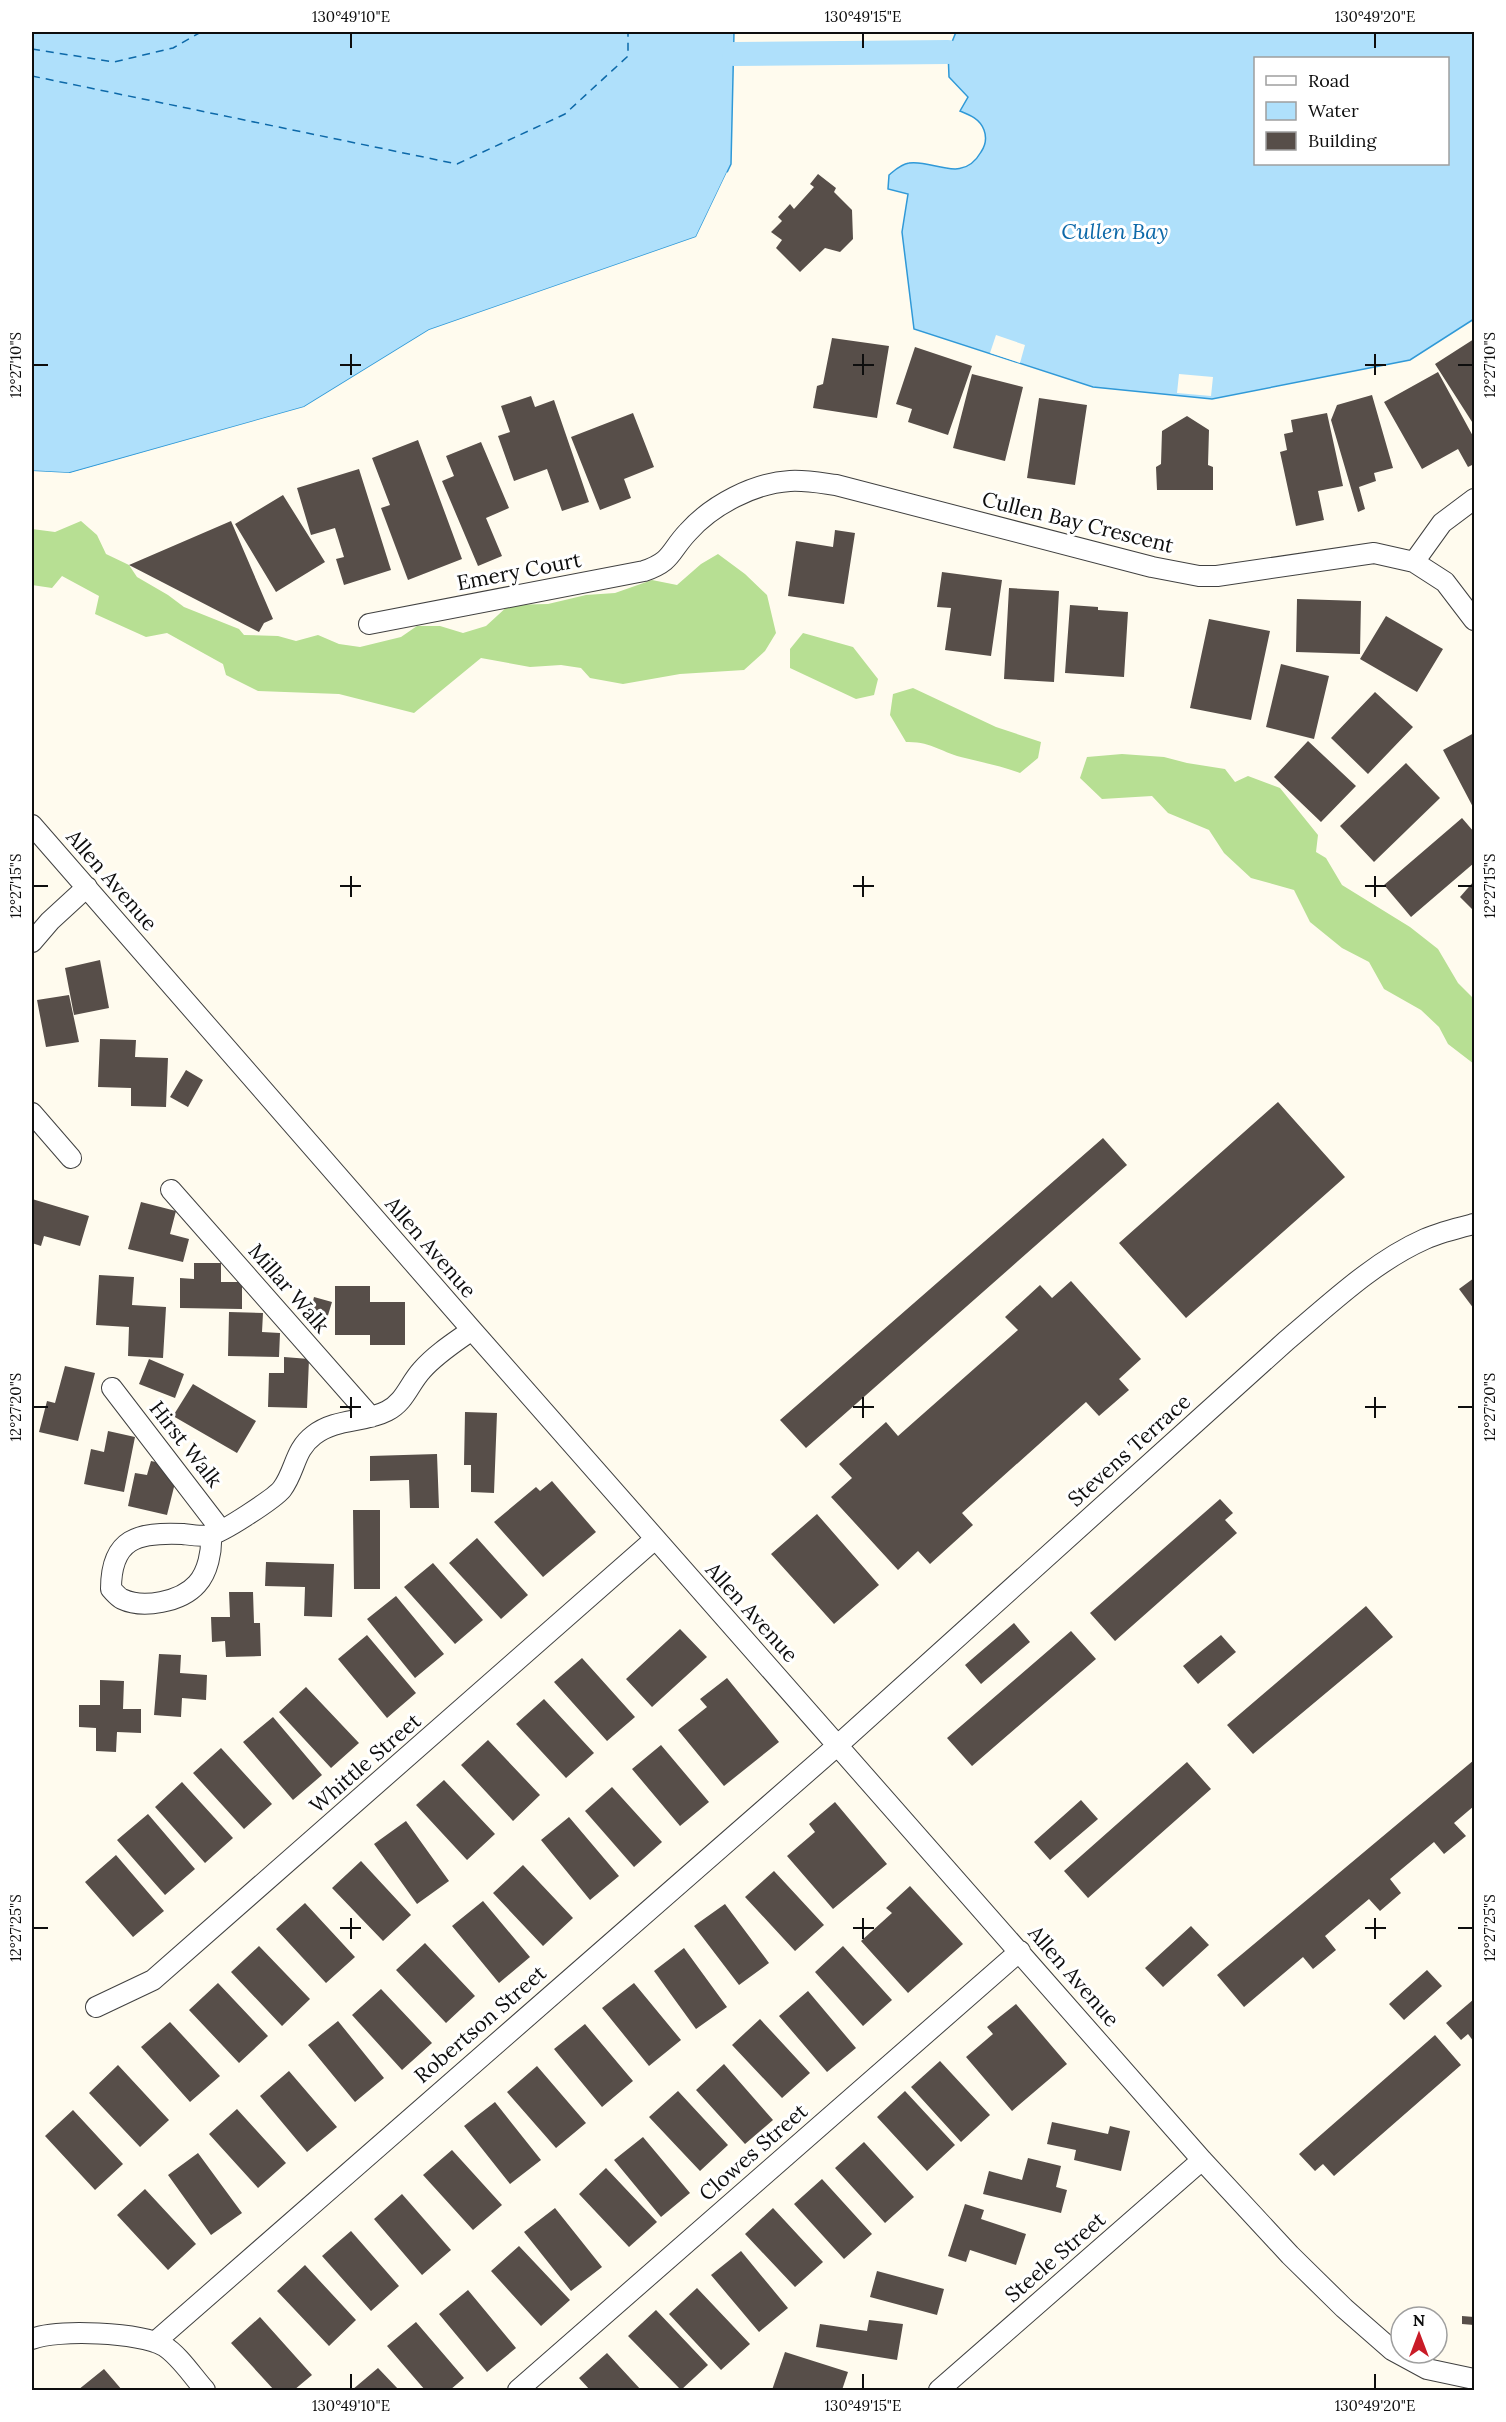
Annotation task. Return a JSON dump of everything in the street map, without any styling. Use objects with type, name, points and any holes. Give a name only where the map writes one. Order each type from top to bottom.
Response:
[{"type":"street","name":"Cullen Bay Crescent","points":[[673,554],[689,530],[706,515],[739,496],[774,483],[806,481],[836,485],[1152,567],[1199,576],[1217,576],[1374,553],[1414,562],[1445,582],[1474,620]]},
{"type":"street","points":[[1414,562],[1442,523],[1474,499]]},
{"type":"street","name":"Emery Court","points":[[369,624],[644,571],[666,561],[673,554]]},
{"type":"street","name":"Allen Avenue","points":[[32,825],[655,1539],[1202,2160],[1290,2255],[1344,2308],[1392,2350],[1427,2369],[1474,2379]]},
{"type":"street","points":[[32,942],[44,926],[87,887]]},
{"type":"street","points":[[32,1113],[70,1158]]},
{"type":"street","name":"Millar Walk","points":[[171,1190],[371,1417]]},
{"type":"street","name":"Stevens Terrace","points":[[838,1745],[1262,1363],[1344,1293],[1376,1269],[1425,1239],[1474,1224]]},
{"type":"street","points":[[216,1533],[199,1582],[173,1599],[143,1603],[122,1599],[111,1589],[111,1571],[119,1550],[130,1540],[158,1533],[216,1533],[277,1494],[287,1481],[296,1455],[315,1434],[335,1425],[387,1412],[402,1400],[422,1370],[472,1330]]},
{"type":"street","name":"Hirst Walk","points":[[112,1388],[216,1533]]},
{"type":"street","name":"Whittle Street","points":[[96,2007],[153,1980],[655,1539]]},
{"type":"street","name":"Robertson Street","points":[[155,2342],[838,1745]]},
{"type":"street","name":"Clowes Street","points":[[518,2391],[1020,1951]]},
{"type":"street","name":"Steele Street","points":[[939,2391],[1202,2160]]},
{"type":"street","points":[[32,2339],[51,2333],[142,2338],[169,2350],[205,2391]]},
{"type":"green space","points":[[81,521],[97,535],[106,554],[129,565],[137,577],[184,607],[239,629],[244,635],[278,636],[296,641],[318,635],[339,644],[360,647],[401,637],[417,626],[440,626],[463,633],[486,626],[509,605],[548,604],[586,595],[615,593],[652,580],[677,585],[701,564],[718,554],[745,574],[767,595],[776,633],[765,651],[744,670],[680,674],[623,684],[590,678],[581,668],[561,665],[530,667],[481,658],[414,713],[339,694],[258,691],[226,675],[223,664],[167,633],[146,637],[95,614],[99,596],[62,576],[52,588],[32,585],[32,529],[55,532]]},
{"type":"green space","points":[[803,633],[853,647],[878,679],[874,695],[856,699],[790,668],[790,649]]},
{"type":"green space","points":[[913,688],[996,727],[1041,742],[1038,758],[1020,773],[957,756],[923,743],[906,742],[890,715],[893,694]]},
{"type":"green space","points":[[1122,754],[1164,757],[1225,769],[1235,782],[1248,776],[1280,788],[1318,835],[1316,852],[1326,858],[1342,885],[1410,927],[1438,949],[1458,983],[1474,999],[1474,1064],[1448,1044],[1439,1027],[1421,1010],[1384,989],[1369,962],[1342,948],[1310,922],[1294,890],[1251,878],[1224,853],[1209,830],[1168,813],[1152,796],[1102,799],[1080,778],[1087,757]]},
{"type":"water","points":[[32,32],[734,32],[731,164],[696,237],[429,330],[304,407],[69,473],[32,471]]},
{"type":"water","name":"Cullen Bay","points":[[956,32],[1474,32],[1474,319],[1410,360],[1212,399],[1093,387],[914,329],[902,232],[908,194],[888,189],[889,175],[909,163],[956,169],[965,167],[973,162],[982,150],[985,133],[982,126],[977,120],[960,111],[968,97],[949,77],[948,52]]},
{"type":"pier","points":[[727,172],[729,174],[698,240],[430,333],[305,410],[70,476],[32,474],[32,471],[70,473],[304,407],[429,330],[696,237]]},
{"type":"pier","points":[[996,335],[1025,345],[1020,363],[990,353]]},
{"type":"pier","points":[[1179,374],[1213,377],[1211,396],[1177,393]]},
{"type":"building","points":[[818,174],[836,188],[834,192],[852,210],[853,239],[840,252],[825,248],[800,272],[776,248],[782,240],[771,232],[782,221],[778,217],[790,204],[794,209],[814,187],[810,184]]},
{"type":"building","points":[[832,338],[889,346],[877,418],[813,408],[817,386],[823,384]]},
{"type":"building","points":[[1474,339],[1474,425],[1435,364]]},
{"type":"building","points":[[915,347],[972,366],[948,435],[908,422],[912,409],[896,404]]},
{"type":"building","points":[[1438,372],[1474,438],[1474,464],[1468,467],[1458,449],[1422,469],[1384,402]]},
{"type":"building","points":[[972,374],[1023,387],[1005,461],[953,448]]},
{"type":"building","points":[[1372,395],[1393,468],[1374,473],[1376,481],[1359,487],[1365,509],[1358,512],[1331,420],[1337,405]]},
{"type":"building","points":[[531,396],[535,407],[554,400],[589,502],[562,511],[547,469],[514,481],[498,436],[510,432],[501,406]]},
{"type":"building","points":[[1039,398],[1087,405],[1075,485],[1027,478]]},
{"type":"building","points":[[633,413],[654,467],[624,479],[631,498],[600,510],[571,437]]},
{"type":"building","points":[[1327,413],[1343,486],[1318,491],[1324,520],[1296,526],[1280,452],[1287,450],[1284,434],[1293,432],[1291,420]]},
{"type":"building","points":[[1187,416],[1209,430],[1208,465],[1213,467],[1213,490],[1157,490],[1156,467],[1161,464],[1162,431]]},
{"type":"building","points":[[418,440],[462,559],[408,580],[381,508],[390,505],[372,458]]},
{"type":"building","points":[[481,442],[509,508],[486,518],[502,556],[478,566],[442,481],[454,476],[446,456]]},
{"type":"building","points":[[359,469],[391,570],[344,585],[336,559],[344,557],[335,528],[311,535],[297,488]]},
{"type":"building","points":[[283,495],[325,562],[276,592],[235,524]]},
{"type":"building","points":[[231,521],[273,619],[264,623],[259,632],[129,565]]},
{"type":"building","points":[[835,530],[855,533],[844,604],[788,596],[796,541],[833,547]]},
{"type":"building","points":[[942,572],[1002,580],[991,656],[945,650],[951,608],[937,607]]},
{"type":"building","points":[[1009,588],[1059,591],[1054,682],[1004,679]]},
{"type":"building","points":[[1297,599],[1361,601],[1360,654],[1296,652]]},
{"type":"building","points":[[1070,605],[1128,612],[1124,677],[1065,673]]},
{"type":"building","points":[[1386,616],[1443,649],[1417,692],[1360,659]]},
{"type":"building","points":[[1209,619],[1270,631],[1251,720],[1190,708]]},
{"type":"building","points":[[1281,664],[1329,676],[1314,739],[1266,727]]},
{"type":"building","points":[[1375,692],[1413,727],[1368,774],[1331,738]]},
{"type":"building","points":[[1474,733],[1474,809],[1443,750]]},
{"type":"building","points":[[1308,741],[1356,786],[1321,822],[1274,777]]},
{"type":"building","points":[[1406,763],[1440,798],[1374,862],[1340,826]]},
{"type":"building","points":[[1462,818],[1474,832],[1474,863],[1411,917],[1384,885]]},
{"type":"building","points":[[1474,881],[1474,911],[1460,897]]},
{"type":"building","points":[[100,960],[109,1008],[74,1015],[65,968]]},
{"type":"building","points":[[69,995],[79,1042],[46,1047],[37,1000]]},
{"type":"building","points":[[100,1039],[136,1040],[135,1057],[168,1058],[166,1107],[131,1106],[131,1088],[98,1087]]},
{"type":"building","points":[[186,1070],[203,1080],[188,1107],[170,1097]]},
{"type":"building","points":[[1278,1102],[1345,1177],[1186,1318],[1119,1243]]},
{"type":"building","points":[[1103,1138],[1127,1165],[806,1448],[780,1420]]},
{"type":"building","points":[[32,1199],[89,1216],[80,1246],[44,1236],[41,1246],[32,1243]]},
{"type":"building","points":[[141,1202],[176,1211],[170,1234],[189,1239],[183,1262],[128,1249]]},
{"type":"building","points":[[194,1263],[221,1263],[221,1282],[242,1282],[242,1309],[180,1308],[180,1278],[194,1279]]},
{"type":"building","points":[[99,1275],[134,1277],[132,1305],[166,1307],[163,1358],[128,1356],[129,1327],[96,1325]]},
{"type":"building","points":[[1474,1278],[1474,1309],[1459,1289]]},
{"type":"building","points":[[1071,1281],[1141,1359],[1119,1379],[1129,1390],[1099,1416],[1086,1402],[962,1513],[973,1525],[930,1564],[918,1551],[898,1570],[831,1497],[852,1478],[839,1464],[886,1422],[898,1436],[1018,1330],[1005,1317],[1040,1285],[1052,1298]]},
{"type":"building","points":[[335,1286],[370,1286],[370,1302],[405,1302],[405,1345],[370,1345],[370,1335],[335,1335]]},
{"type":"building","points":[[314,1297],[332,1302],[326,1322],[309,1317]]},
{"type":"building","points":[[229,1312],[263,1313],[262,1332],[280,1333],[279,1357],[228,1356]]},
{"type":"building","points":[[284,1357],[309,1359],[307,1408],[268,1407],[269,1373],[284,1373]]},
{"type":"building","points":[[149,1359],[184,1374],[175,1398],[139,1384]]},
{"type":"building","points":[[65,1366],[95,1373],[78,1441],[39,1432],[47,1401],[55,1403]]},
{"type":"building","points":[[193,1384],[256,1421],[237,1453],[173,1416]]},
{"type":"building","points":[[465,1412],[497,1413],[494,1493],[471,1492],[471,1465],[464,1465]]},
{"type":"building","points":[[108,1431],[135,1437],[124,1492],[84,1484],[91,1449],[104,1452]]},
{"type":"building","points":[[437,1454],[439,1508],[410,1508],[409,1480],[370,1481],[370,1456]]},
{"type":"building","points":[[151,1461],[179,1467],[167,1515],[128,1506],[135,1473],[147,1475]]},
{"type":"building","points":[[552,1481],[596,1532],[543,1577],[494,1522],[536,1487],[540,1491]]},
{"type":"building","points":[[1220,1499],[1233,1513],[1225,1520],[1237,1533],[1115,1641],[1090,1613]]},
{"type":"building","points":[[353,1510],[380,1510],[380,1589],[354,1589]]},
{"type":"building","points":[[817,1514],[879,1585],[834,1624],[771,1554]]},
{"type":"building","points":[[477,1538],[528,1595],[501,1619],[449,1563]]},
{"type":"building","points":[[266,1562],[334,1564],[332,1617],[304,1616],[305,1587],[265,1586]]},
{"type":"building","points":[[433,1563],[483,1620],[455,1644],[404,1587]]},
{"type":"building","points":[[229,1592],[253,1592],[254,1623],[260,1623],[261,1656],[226,1657],[225,1641],[212,1642],[211,1617],[230,1617]]},
{"type":"building","points":[[396,1596],[444,1654],[415,1678],[367,1619]]},
{"type":"building","points":[[1366,1606],[1393,1637],[1253,1754],[1227,1725]]},
{"type":"building","points":[[1014,1623],[1030,1642],[981,1684],[965,1665]]},
{"type":"building","points":[[680,1629],[707,1657],[652,1707],[626,1679]]},
{"type":"building","points":[[1071,1631],[1096,1659],[972,1766],[947,1738]]},
{"type":"building","points":[[367,1635],[416,1693],[387,1718],[338,1659]]},
{"type":"building","points":[[1221,1635],[1236,1652],[1198,1684],[1183,1666]]},
{"type":"building","points":[[159,1654],[181,1655],[180,1673],[207,1675],[206,1700],[182,1698],[181,1717],[154,1715]]},
{"type":"building","points":[[582,1658],[635,1717],[607,1741],[554,1682]]},
{"type":"building","points":[[727,1678],[779,1742],[724,1786],[678,1730],[707,1707],[700,1699]]},
{"type":"building","points":[[100,1680],[124,1681],[123,1709],[141,1709],[141,1733],[117,1732],[116,1752],[96,1751],[96,1728],[79,1727],[79,1705],[100,1705]]},
{"type":"building","points":[[306,1687],[359,1743],[331,1768],[279,1712]]},
{"type":"building","points":[[544,1699],[594,1753],[566,1778],[516,1724]]},
{"type":"building","points":[[273,1717],[322,1775],[293,1800],[243,1742]]},
{"type":"building","points":[[488,1740],[540,1795],[513,1821],[461,1765]]},
{"type":"building","points":[[661,1745],[709,1802],[680,1826],[632,1769]]},
{"type":"building","points":[[221,1748],[272,1804],[244,1829],[193,1773]]},
{"type":"building","points":[[1474,1760],[1474,1806],[1454,1823],[1466,1836],[1444,1854],[1434,1842],[1390,1879],[1401,1893],[1380,1911],[1369,1899],[1325,1936],[1336,1950],[1313,1969],[1303,1957],[1244,2007],[1217,1975]]},
{"type":"building","points":[[1187,1762],[1211,1789],[1088,1898],[1064,1871]]},
{"type":"building","points":[[444,1780],[495,1834],[467,1860],[416,1805]]},
{"type":"building","points":[[182,1782],[233,1838],[205,1863],[155,1807]]},
{"type":"building","points":[[612,1787],[662,1842],[634,1867],[585,1811]]},
{"type":"building","points":[[1081,1800],[1098,1819],[1050,1860],[1034,1842]]},
{"type":"building","points":[[835,1802],[887,1864],[833,1909],[787,1856],[815,1832],[809,1824]]},
{"type":"building","points":[[148,1814],[195,1869],[165,1895],[117,1840]]},
{"type":"building","points":[[569,1817],[619,1876],[590,1900],[541,1840]]},
{"type":"building","points":[[406,1821],[449,1881],[417,1904],[374,1844]]},
{"type":"building","points":[[116,1855],[164,1911],[133,1937],[85,1882]]},
{"type":"building","points":[[361,1861],[411,1915],[383,1941],[332,1888]]},
{"type":"building","points":[[523,1865],[573,1918],[543,1946],[493,1893]]},
{"type":"building","points":[[774,1871],[824,1925],[795,1951],[745,1897]]},
{"type":"building","points":[[910,1886],[963,1944],[908,1993],[861,1941],[892,1913],[886,1908]]},
{"type":"building","points":[[483,1901],[530,1957],[499,1983],[452,1926]]},
{"type":"building","points":[[305,1903],[355,1957],[326,1983],[276,1929]]},
{"type":"building","points":[[725,1904],[769,1963],[739,1985],[694,1926]]},
{"type":"building","points":[[1191,1926],[1209,1945],[1163,1987],[1145,1968]]},
{"type":"building","points":[[425,1943],[475,1996],[446,2023],[396,1970]]},
{"type":"building","points":[[259,1946],[310,1999],[282,2026],[231,1972]]},
{"type":"building","points":[[843,1946],[892,2000],[863,2026],[815,1972]]},
{"type":"building","points":[[684,1948],[727,2007],[696,2029],[654,1971]]},
{"type":"building","points":[[1427,1970],[1442,1986],[1404,2020],[1389,2004]]},
{"type":"building","points":[[218,1983],[268,2036],[239,2063],[189,2010]]},
{"type":"building","points":[[634,1983],[681,2040],[649,2066],[602,2008]]},
{"type":"building","points":[[381,1989],[432,2043],[402,2070],[352,2015]]},
{"type":"building","points":[[808,1991],[856,2048],[827,2072],[779,2016]]},
{"type":"building","points":[[1474,1999],[1474,2042],[1468,2034],[1461,2040],[1446,2023]]},
{"type":"building","points":[[1016,2004],[1067,2064],[1012,2111],[966,2057],[993,2034],[987,2027]]},
{"type":"building","points":[[760,2019],[810,2073],[782,2098],[732,2045]]},
{"type":"building","points":[[338,2021],[384,2078],[355,2102],[308,2045]]},
{"type":"building","points":[[170,2022],[220,2076],[190,2102],[141,2047]]},
{"type":"building","points":[[585,2024],[633,2081],[602,2107],[554,2049]]},
{"type":"building","points":[[1435,2035],[1461,2065],[1334,2176],[1323,2164],[1315,2171],[1299,2154]]},
{"type":"building","points":[[940,2061],[990,2115],[961,2142],[911,2087]]},
{"type":"building","points":[[724,2064],[773,2120],[745,2144],[696,2090]]},
{"type":"building","points":[[118,2065],[169,2120],[140,2147],[89,2093]]},
{"type":"building","points":[[537,2066],[586,2123],[556,2148],[507,2092]]},
{"type":"building","points":[[289,2071],[337,2127],[307,2152],[260,2096]]},
{"type":"building","points":[[678,2091],[728,2145],[700,2171],[649,2117]]},
{"type":"building","points":[[905,2091],[955,2145],[927,2171],[877,2117]]},
{"type":"building","points":[[495,2102],[541,2160],[510,2184],[464,2126]]},
{"type":"building","points":[[237,2109],[286,2163],[258,2188],[209,2134]]},
{"type":"building","points":[[73,2110],[123,2164],[95,2190],[45,2136]]},
{"type":"building","points":[[1052,2122],[1108,2134],[1110,2126],[1130,2131],[1121,2171],[1074,2160],[1076,2150],[1047,2144]]},
{"type":"building","points":[[643,2137],[690,2193],[661,2217],[614,2160]]},
{"type":"building","points":[[864,2142],[914,2197],[885,2223],[835,2168]]},
{"type":"building","points":[[452,2150],[502,2205],[473,2230],[423,2175]]},
{"type":"building","points":[[198,2153],[242,2213],[211,2235],[168,2175]]},
{"type":"building","points":[[1028,2158],[1061,2166],[1056,2187],[1067,2190],[1061,2213],[983,2194],[989,2171],[1022,2180]]},
{"type":"building","points":[[606,2168],[657,2222],[629,2247],[579,2194]]},
{"type":"building","points":[[822,2179],[872,2234],[844,2259],[794,2204]]},
{"type":"building","points":[[145,2189],[196,2244],[168,2270],[117,2215]]},
{"type":"building","points":[[402,2194],[451,2250],[422,2275],[374,2219]]},
{"type":"building","points":[[965,2204],[984,2210],[981,2219],[1026,2234],[1016,2265],[970,2250],[966,2262],[948,2256]]},
{"type":"building","points":[[555,2208],[602,2267],[571,2291],[524,2232]]},
{"type":"building","points":[[773,2208],[823,2262],[795,2287],[745,2234]]},
{"type":"building","points":[[351,2231],[399,2286],[371,2311],[322,2256]]},
{"type":"building","points":[[519,2246],[570,2300],[541,2326],[491,2271]]},
{"type":"building","points":[[741,2251],[788,2308],[759,2332],[711,2275]]},
{"type":"building","points":[[305,2265],[356,2320],[329,2346],[277,2291]]},
{"type":"building","points":[[877,2271],[944,2289],[937,2315],[870,2297]]},
{"type":"building","points":[[697,2288],[750,2344],[721,2370],[669,2314]]},
{"type":"building","points":[[468,2290],[516,2348],[487,2372],[439,2314]]},
{"type":"building","points":[[656,2310],[708,2365],[681,2390],[628,2336]]},
{"type":"building","points":[[1462,2316],[1474,2317],[1474,2325],[1462,2324]]},
{"type":"building","points":[[260,2317],[312,2375],[294,2390],[274,2390],[231,2343]]},
{"type":"building","points":[[869,2320],[903,2324],[897,2360],[816,2347],[820,2324],[867,2331]]},
{"type":"building","points":[[416,2322],[464,2378],[450,2390],[425,2390],[387,2346]]},
{"type":"building","points":[[785,2352],[848,2372],[842,2390],[772,2390]]},
{"type":"building","points":[[607,2353],[641,2390],[590,2390],[579,2378]]},
{"type":"building","points":[[378,2368],[399,2390],[352,2390]]},
{"type":"building","points":[[104,2369],[122,2390],[78,2390]]},
{"type":"waterway","points":[[734,54],[948,52]]},
{"type":"ferry route","points":[[32,49],[114,62],[173,48],[201,32]]},
{"type":"ferry route","points":[[32,76],[457,164],[565,114],[628,56],[628,32]]}]
